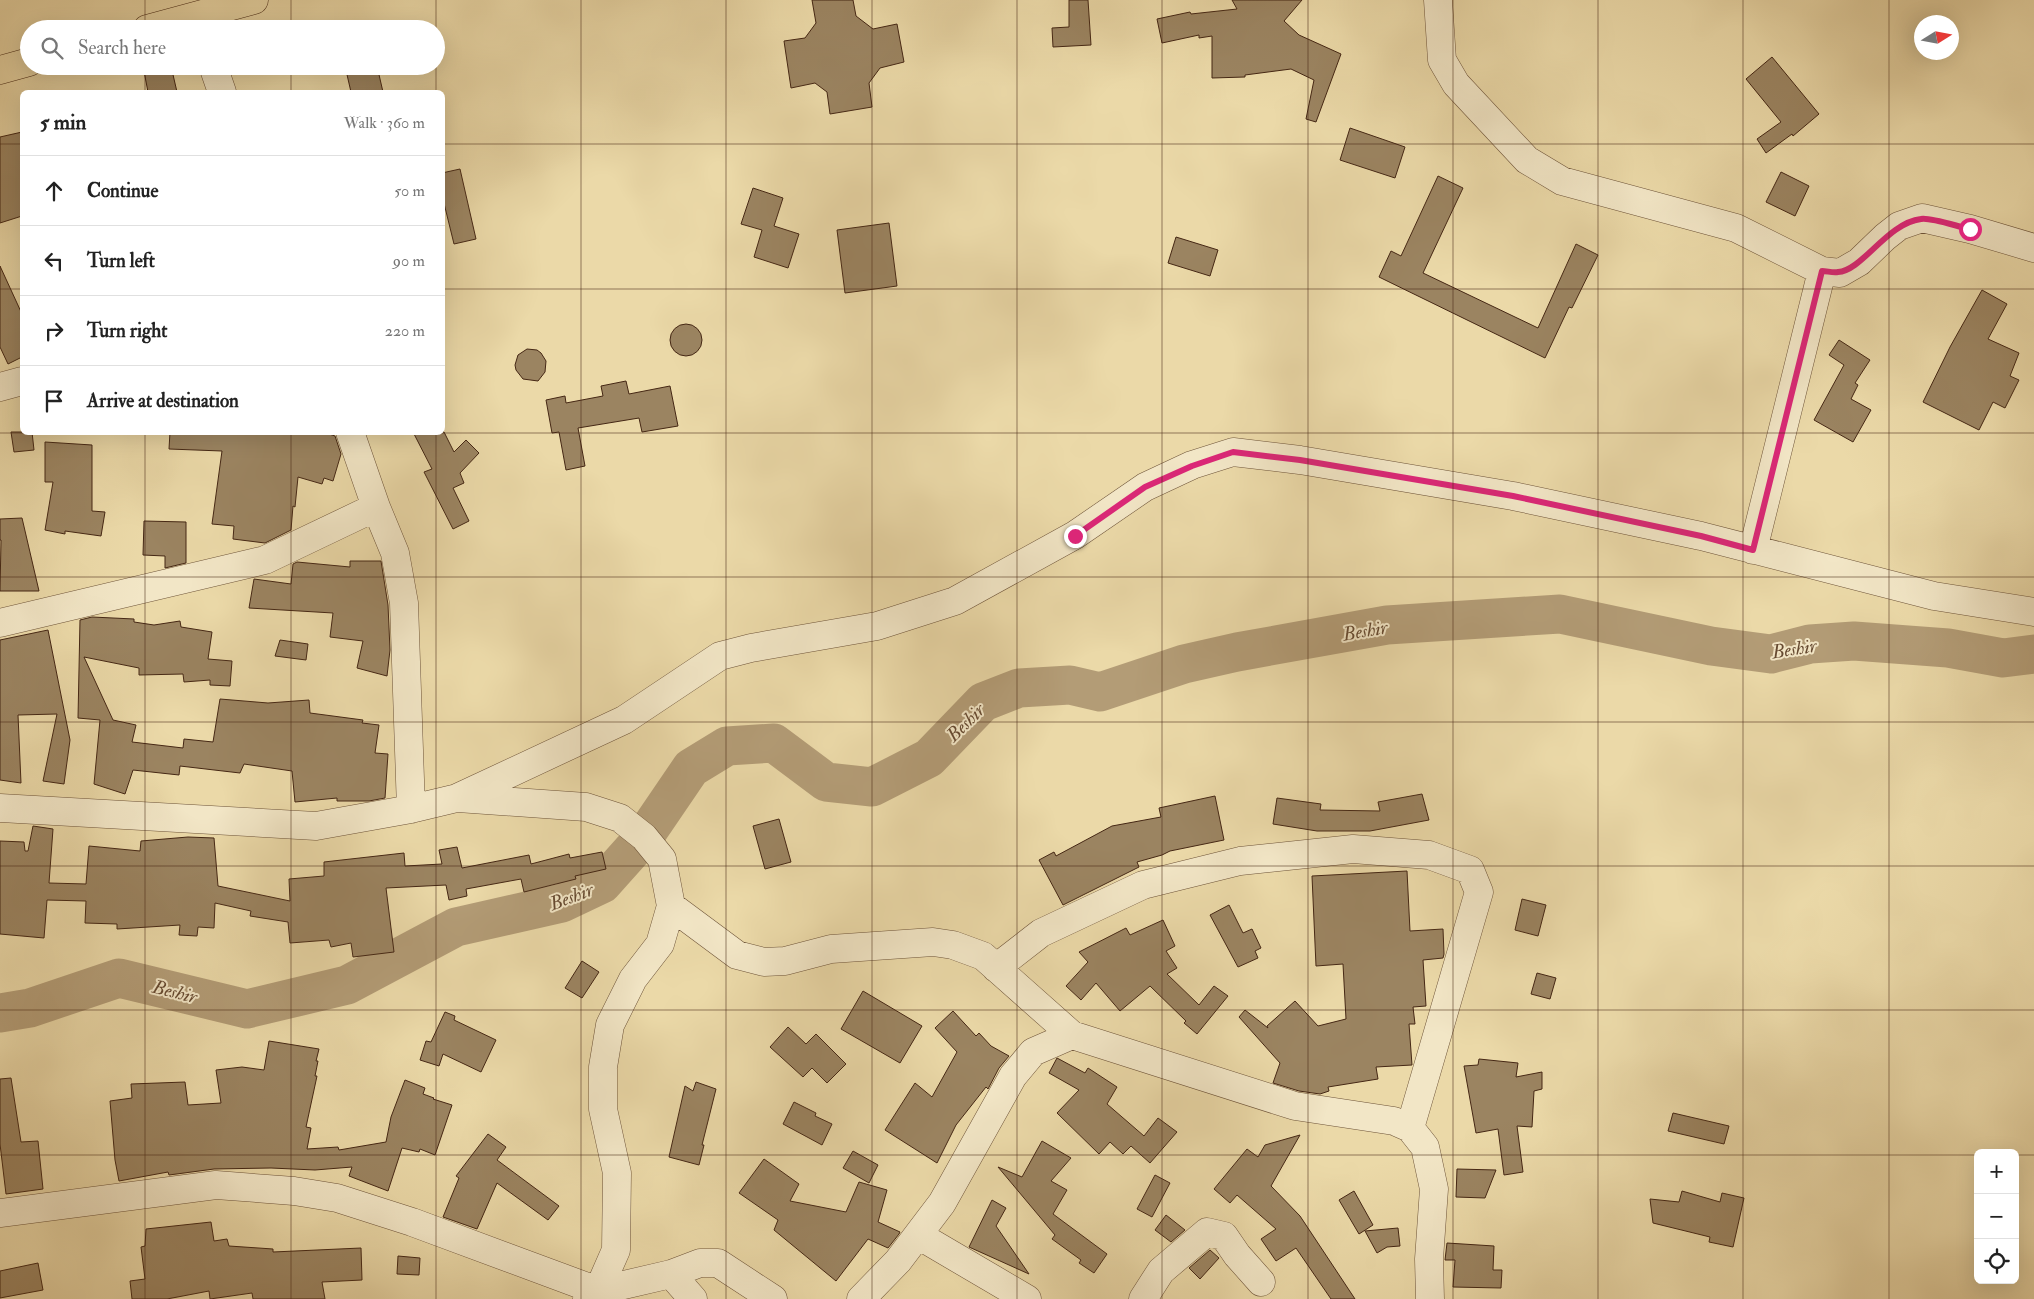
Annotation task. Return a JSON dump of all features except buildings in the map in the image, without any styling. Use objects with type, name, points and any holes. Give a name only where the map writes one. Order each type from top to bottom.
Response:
[{"type":"main road","points":[[179,20],[254,0]]},
{"type":"main road","points":[[0,70],[20,64]]},
{"type":"street","points":[[1438,0],[1442,60],[1456,84],[1527,160],[1562,181],[1736,228],[1822,271],[1840,273],[1859,262],[1885,237],[1900,226],[1922,218],[1970,229],[2034,248]]},
{"type":"street","points":[[216,75],[221,90]]},
{"type":"street","points":[[1753,550],[1822,271]]},
{"type":"street","points":[[0,387],[20,382]]},
{"type":"street","points":[[351,435],[376,507],[395,553],[404,602],[411,809]]},
{"type":"street","points":[[0,808],[316,826],[411,809],[457,798],[624,720],[720,656],[750,648],[877,626],[955,601],[1075,536],[1145,487],[1192,466],[1233,452],[1300,460],[1513,496],[1701,536],[1934,596],[2034,612]]},
{"type":"street","points":[[0,623],[265,560],[376,507]]},
{"type":"street","points":[[457,798],[586,807],[620,818],[644,837],[662,859],[671,906],[660,944],[633,979],[610,1025],[603,1067],[604,1109],[617,1172],[616,1250],[592,1295]]},
{"type":"street","points":[[996,968],[1041,933],[1143,886],[1240,862],[1353,849],[1429,855],[1470,870],[1479,892],[1410,1128]]},
{"type":"street","points":[[671,906],[737,955],[764,962],[785,960],[831,949],[933,942],[974,951],[983,956],[1072,1035],[1295,1106],[1394,1121],[1410,1128],[1425,1147],[1434,1189],[1429,1259],[1430,1299]]},
{"type":"street","points":[[861,1299],[898,1261],[942,1203],[1013,1076],[1033,1052],[1072,1035]]},
{"type":"street","points":[[0,1213],[216,1185],[294,1191],[337,1198],[412,1222],[592,1295],[671,1274],[700,1263],[718,1263],[773,1299]]},
{"type":"street","points":[[1143,1299],[1161,1272],[1208,1232],[1224,1236],[1261,1282]]},
{"type":"street","points":[[918,1235],[1026,1299]]},
{"type":"street","points":[[671,1274],[693,1299]]},
{"type":"waterway","name":"Beshir","points":[[0,1013],[30,1008],[119,978],[247,1009],[347,985],[456,927],[562,903],[602,884],[644,837],[691,768],[727,746],[774,743],[826,782],[872,787],[929,758],[983,702],[1019,688],[1070,685],[1100,692],[1184,664],[1237,652],[1387,625],[1560,614],[1711,646],[1771,654],[1810,644],[1854,641],[1948,648],[2003,658],[2034,654]]},
{"type":"route","points":[[1075,536],[1145,487],[1192,466],[1233,452],[1300,460],[1513,496],[1701,536],[1753,550],[1822,271],[1840,273],[1859,262],[1885,237],[1900,226],[1922,218],[1970,229]]}]
